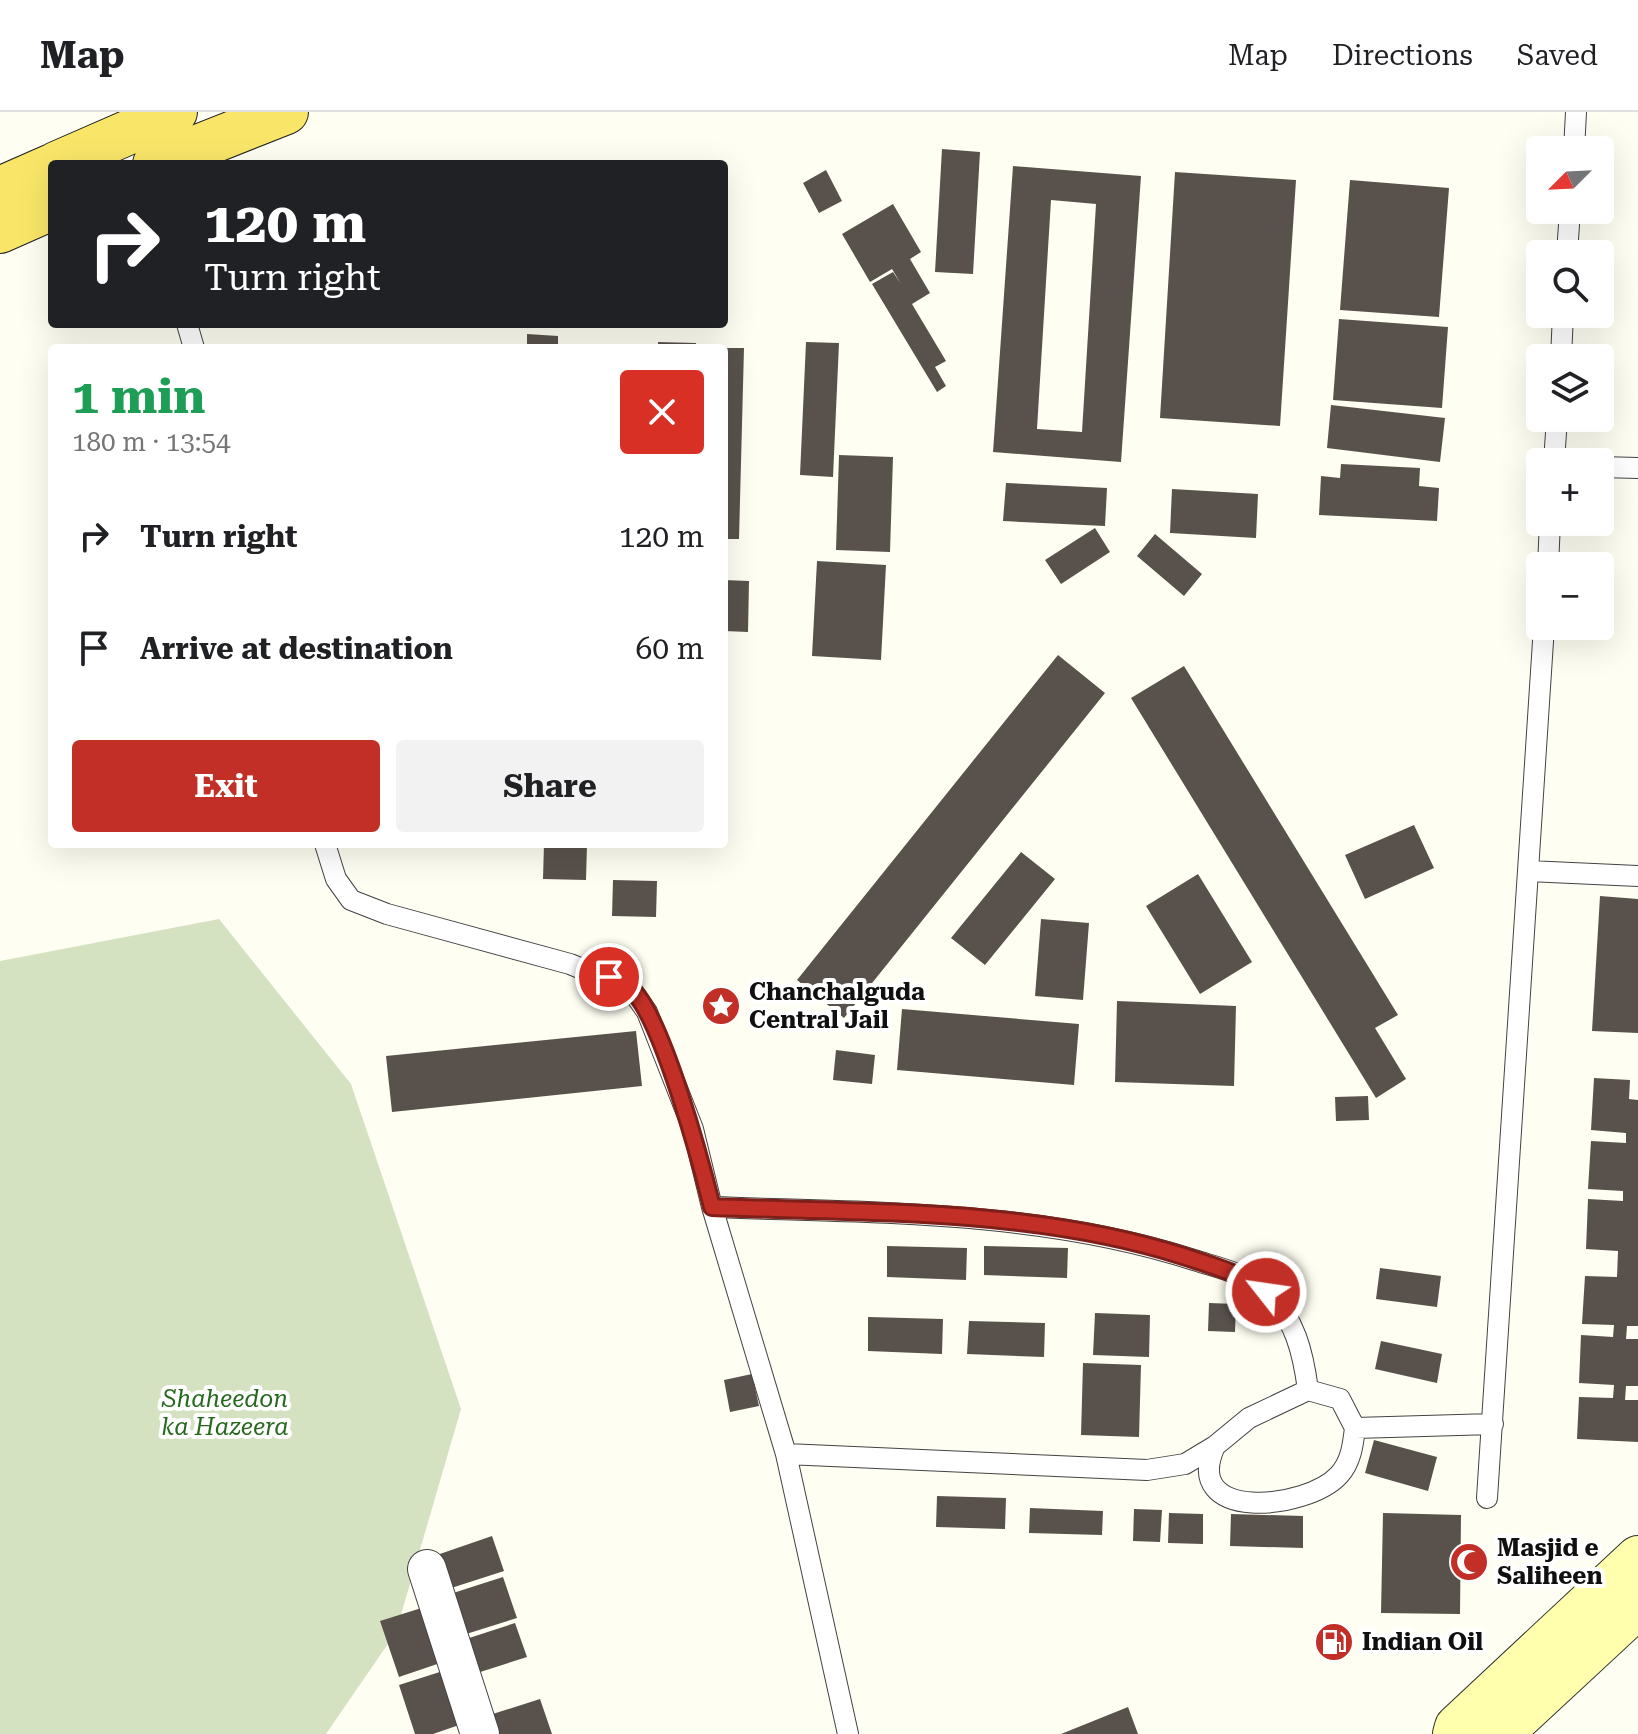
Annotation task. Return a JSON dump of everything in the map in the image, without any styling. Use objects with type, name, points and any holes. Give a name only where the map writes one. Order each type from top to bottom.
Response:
[{"type":"main road","points":[[65,160],[175,112]]},
{"type":"main road","points":[[165,160],[286,112]]},
{"type":"main road","points":[[0,189],[48,168]]},
{"type":"main road","points":[[0,231],[48,210]]},
{"type":"main road","points":[[1455,1734],[1457,1727],[1638,1558]]},
{"type":"main road","points":[[1500,1734],[1638,1606]]},
{"type":"street","points":[[427,1569],[480,1734]]},
{"type":"lane","points":[[1575,136],[1576,112]]},
{"type":"lane","points":[[1614,467],[1638,468]]},
{"type":"lane","points":[[1487,1498],[1543,640]]},
{"type":"lane","points":[[326,848],[336,879],[351,900],[387,914],[570,964],[631,989],[647,1012],[693,1129],[712,1207],[786,1454],[848,1734]]},
{"type":"lane","points":[[1528,871],[1638,876]]},
{"type":"lane","points":[[712,1207],[969,1217],[1134,1241],[1244,1276],[1266,1292],[1289,1319],[1302,1350],[1308,1390]]},
{"type":"lane","points":[[786,1454],[1147,1470],[1185,1464],[1215,1446],[1249,1418],[1308,1390],[1340,1399],[1355,1428],[1352,1452],[1338,1476],[1308,1493],[1266,1503],[1238,1502],[1218,1490],[1207,1477],[1207,1464],[1215,1446]]},
{"type":"lane","points":[[1355,1428],[1493,1424]]},
{"type":"green space","name":"Shaheedon ka Hazeera","points":[[219,919],[351,1084],[461,1409],[396,1632],[326,1734],[0,1734],[0,961]]},
{"type":"building","points":[[942,149],[980,152],[973,274],[935,272]]},
{"type":"building","points":[[1013,166],[1141,176],[1121,462],[993,452]],"holes":[[[1051,200],[1096,204],[1082,432],[1037,429]]]},
{"type":"building","points":[[826,170],[842,201],[819,213],[803,183]]},
{"type":"building","points":[[1175,172],[1296,180],[1280,426],[1160,418]]},
{"type":"building","points":[[1350,180],[1449,188],[1439,317],[1340,310]]},
{"type":"building","points":[[893,204],[921,252],[910,259],[930,293],[912,304],[946,361],[935,367],[946,386],[937,392],[872,284],[893,272],[901,284],[892,269],[870,282],[842,234]]},
{"type":"building","points":[[1339,319],[1448,327],[1442,408],[1333,400]]},
{"type":"building","points":[[527,334],[558,336],[558,344],[527,344]]},
{"type":"building","points":[[658,342],[696,343],[696,344]]},
{"type":"building","points":[[806,342],[839,343],[833,477],[800,475]]},
{"type":"building","points":[[728,348],[744,348],[739,539],[728,539]]},
{"type":"building","points":[[1331,405],[1445,418],[1440,462],[1327,448]]},
{"type":"building","points":[[839,455],[893,457],[890,552],[836,550]]},
{"type":"building","points":[[1341,464],[1420,468],[1419,486],[1439,488],[1437,521],[1319,515],[1321,476],[1340,478]]},
{"type":"building","points":[[1006,483],[1107,488],[1105,526],[1003,521]]},
{"type":"building","points":[[1172,489],[1258,494],[1256,538],[1170,533]]},
{"type":"building","points":[[1095,528],[1110,552],[1061,584],[1045,560]]},
{"type":"building","points":[[1155,534],[1202,574],[1184,596],[1137,556]]},
{"type":"building","points":[[817,561],[886,565],[881,660],[812,656]]},
{"type":"building","points":[[728,580],[749,581],[748,632],[728,631]]},
{"type":"building","points":[[1058,655],[1105,693],[844,1018],[797,980]]},
{"type":"building","points":[[1184,666],[1398,1015],[1375,1028],[1406,1079],[1376,1098],[1131,698]]},
{"type":"building","points":[[1414,825],[1434,868],[1365,899],[1345,855]]},
{"type":"building","points":[[544,848],[587,848],[586,880],[543,879]]},
{"type":"building","points":[[1021,852],[1055,879],[985,965],[951,938]]},
{"type":"building","points":[[1198,874],[1252,962],[1200,994],[1146,906]]},
{"type":"building","points":[[613,880],[657,881],[656,917],[612,916]]},
{"type":"building","points":[[1600,896],[1638,899],[1638,1033],[1592,1031]]},
{"type":"building","points":[[1041,919],[1089,923],[1083,1000],[1035,996]]},
{"type":"building","points":[[1117,1001],[1236,1006],[1234,1086],[1115,1082]]},
{"type":"building","points":[[902,1009],[1079,1024],[1074,1085],[897,1070]]},
{"type":"building","points":[[636,1031],[642,1086],[392,1112],[386,1056]]},
{"type":"building","points":[[836,1050],[875,1055],[872,1084],[833,1080]]},
{"type":"building","points":[[1594,1078],[1630,1080],[1629,1099],[1638,1100],[1638,1326],[1627,1326],[1626,1339],[1638,1339],[1638,1386],[1626,1386],[1625,1400],[1638,1400],[1638,1442],[1577,1439],[1579,1397],[1613,1398],[1614,1385],[1579,1383],[1581,1335],[1613,1337],[1614,1325],[1582,1324],[1585,1276],[1617,1277],[1618,1251],[1586,1249],[1588,1199],[1623,1201],[1623,1191],[1588,1189],[1591,1141],[1626,1143],[1626,1133],[1591,1130]]},
{"type":"building","points":[[1368,1096],[1369,1120],[1336,1121],[1335,1097]]},
{"type":"building","points":[[887,1246],[967,1248],[966,1280],[887,1277]]},
{"type":"building","points":[[984,1246],[1068,1248],[1067,1278],[984,1275]]},
{"type":"building","points":[[1380,1268],[1441,1276],[1437,1307],[1376,1299]]},
{"type":"building","points":[[1209,1303],[1236,1304],[1235,1332],[1208,1331]]},
{"type":"building","points":[[1095,1313],[1150,1315],[1149,1357],[1093,1355]]},
{"type":"building","points":[[868,1317],[943,1319],[942,1354],[868,1351]]},
{"type":"building","points":[[969,1321],[1045,1323],[1044,1357],[967,1354]]},
{"type":"building","points":[[1381,1341],[1442,1354],[1437,1383],[1375,1369]]},
{"type":"building","points":[[1083,1363],[1141,1365],[1139,1437],[1081,1435]]},
{"type":"building","points":[[752,1374],[759,1406],[730,1412],[724,1380]]},
{"type":"building","points":[[1374,1440],[1437,1457],[1428,1491],[1365,1473]]},
{"type":"building","points":[[937,1496],[1006,1498],[1005,1529],[936,1527]]},
{"type":"building","points":[[1030,1508],[1103,1511],[1102,1535],[1029,1533]]},
{"type":"building","points":[[1134,1509],[1162,1510],[1160,1542],[1133,1541]]},
{"type":"building","points":[[1169,1513],[1203,1514],[1203,1544],[1168,1543]]},
{"type":"building","points":[[1383,1513],[1461,1515],[1460,1614],[1381,1613]]},
{"type":"building","points":[[1231,1514],[1303,1516],[1303,1548],[1230,1546]]},
{"type":"building","points":[[492,1536],[504,1571],[445,1590],[434,1556]]},
{"type":"building","points":[[503,1577],[517,1618],[463,1635],[450,1594]]},
{"type":"building","points":[[431,1605],[449,1660],[399,1677],[380,1621]]},
{"type":"building","points":[[515,1623],[527,1657],[474,1674],[463,1640]]},
{"type":"building","points":[[446,1670],[465,1723],[433,1734],[415,1734],[399,1685]]},
{"type":"building","points":[[540,1699],[552,1734],[482,1734],[477,1719]]},
{"type":"building","points":[[1128,1707],[1138,1734],[1061,1734]]},
{"type":"place","name":"Chanchalguda Central Jail","points":[[721,1006]]},
{"type":"place","name":"Masjid e Saliheen","points":[[1469,1562]]},
{"type":"place","name":"Indian Oil","points":[[1334,1642]]},
{"type":"route","points":[[609,977],[631,989],[647,1012],[693,1129],[712,1207],[969,1217],[1134,1241],[1244,1276],[1266,1292]]}]
